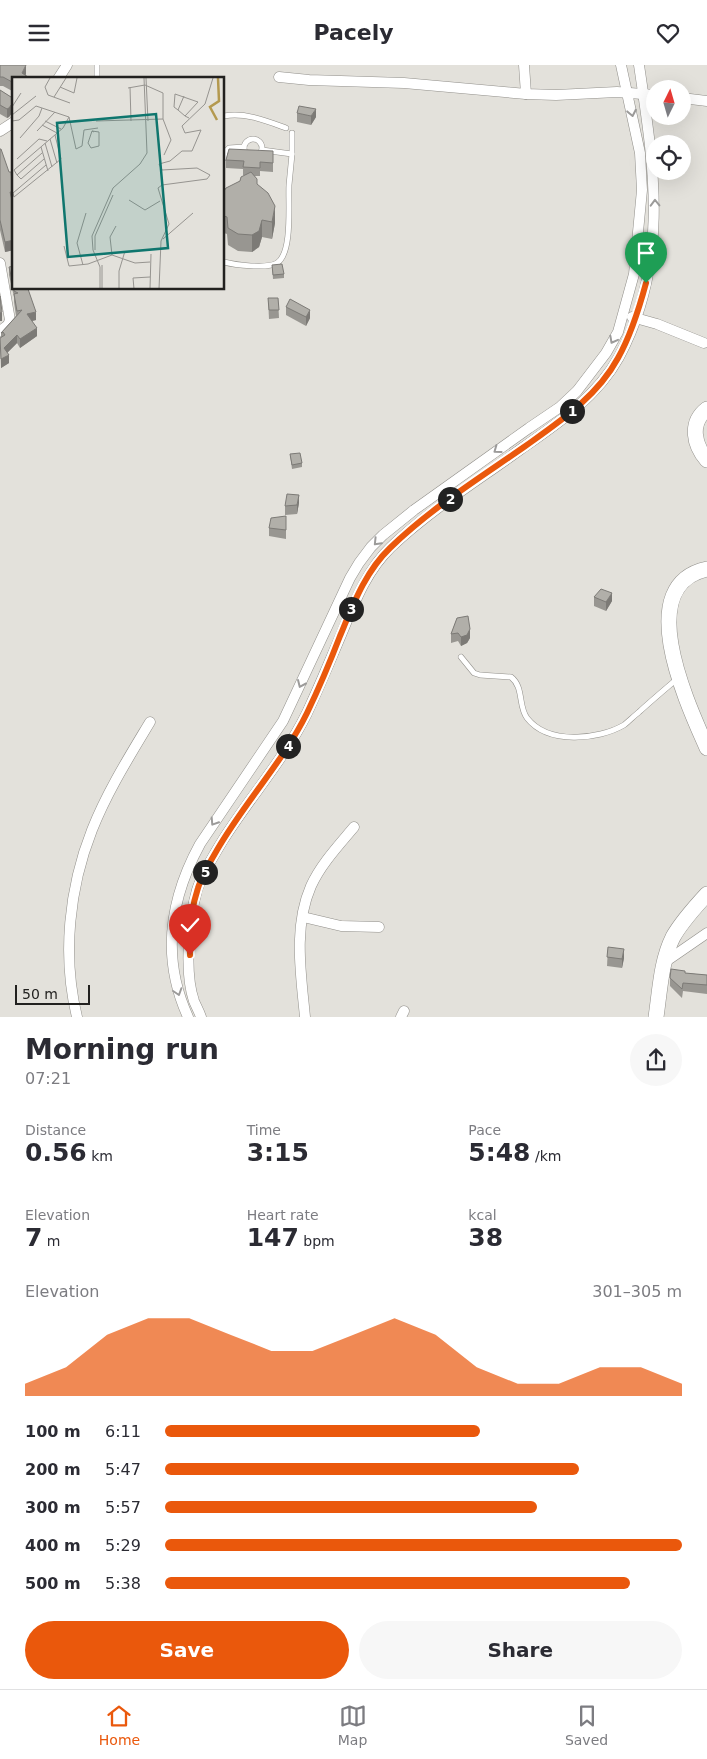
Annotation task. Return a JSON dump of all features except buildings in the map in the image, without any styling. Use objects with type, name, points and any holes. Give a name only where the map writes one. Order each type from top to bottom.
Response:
[{"type":"main road","points":[[707,409],[698,420],[695,433],[699,449],[707,460]]},
{"type":"main road","points":[[707,569],[692,574],[682,583],[671,601],[669,615],[670,642],[679,677],[707,748]]},
{"type":"main road","points":[[656,1017],[669,946],[678,928],[707,894]]},
{"type":"street","points":[[59,77],[67,65]]},
{"type":"street","points":[[524,65],[526,94]]},
{"type":"street","points":[[188,1017],[176,984],[172,957],[174,913],[180,887],[200,844],[283,721],[350,578],[359,563],[383,535],[414,510],[560,407],[577,391],[606,353],[618,332],[634,274],[642,190],[640,153],[621,65]]},
{"type":"street","points":[[201,1017],[194,1000],[190,975],[189,934],[198,888],[235,821],[293,738],[307,714],[365,580],[388,550],[422,519],[570,414],[605,378],[618,358],[636,318],[652,249],[655,214],[651,143],[639,65]]},
{"type":"street","points":[[279,77],[309,80],[404,83],[526,94],[556,95],[627,92],[644,94]]},
{"type":"street","points":[[691,99],[707,101]]},
{"type":"street","points":[[0,131],[12,123]]},
{"type":"street","points":[[0,263],[10,316],[10,323],[0,331]]},
{"type":"street","points":[[623,314],[656,324],[704,343]]},
{"type":"street","points":[[529,428],[538,437]]},
{"type":"street","points":[[414,510],[422,519]]},
{"type":"street","points":[[318,646],[335,650]]},
{"type":"street","points":[[77,1017],[71,994],[68,957],[78,877],[92,831],[104,803],[150,722]]},
{"type":"street","points":[[305,1017],[299,960],[303,917],[311,886],[319,872],[354,827]]},
{"type":"street","points":[[303,917],[341,926],[379,927]]},
{"type":"street","points":[[665,962],[707,933]]},
{"type":"lane","points":[[225,116],[233,114],[250,117],[286,128]]},
{"type":"lane","points":[[225,262],[267,267],[276,264],[281,259],[285,251],[288,235],[292,133]]},
{"type":"lane","points":[[254,139],[260,143],[262,149],[258,156],[251,157],[245,154],[244,147],[247,141],[254,139]]},
{"type":"lane","points":[[225,153],[229,148],[244,147]]},
{"type":"lane","points":[[262,149],[292,154]]},
{"type":"lane","points":[[461,657],[474,673],[511,677],[518,685],[526,717],[535,726],[556,735],[572,737],[601,734],[625,724],[679,677]]},
{"type":"route","points":[[190,955],[189,934],[198,888],[219,846],[293,738],[307,714],[354,601],[373,568],[388,550],[422,519],[570,414],[589,395],[605,378],[618,358],[636,318],[646,283]]}]
